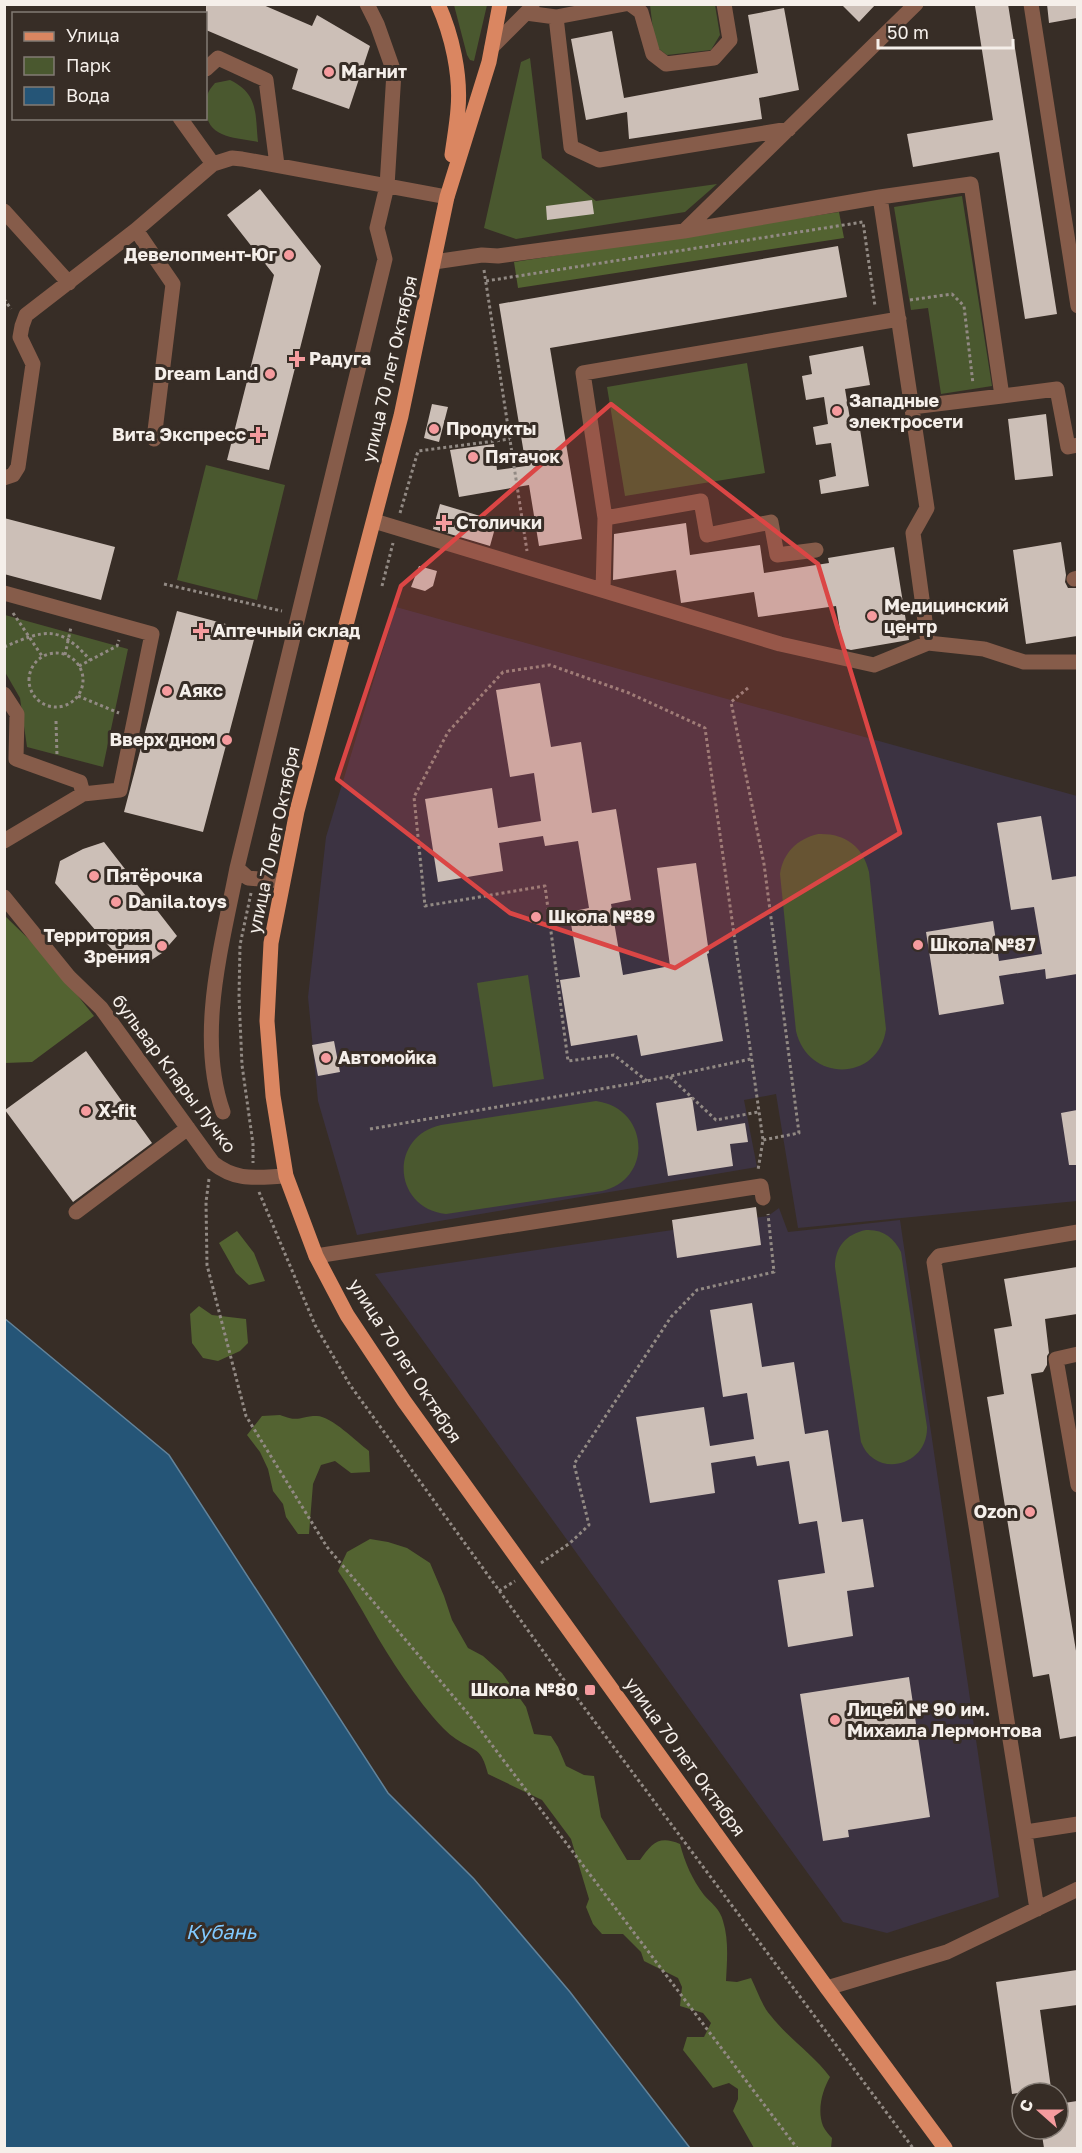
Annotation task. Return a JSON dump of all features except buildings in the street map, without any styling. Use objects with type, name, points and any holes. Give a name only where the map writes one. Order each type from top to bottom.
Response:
[{"type":"main road","points":[[438,4],[456,68],[458,108],[447,197]]},
{"type":"main road","name":"улица 70 лет Октября","points":[[500,4],[490,55],[447,197],[401,416],[297,811],[282,881],[271,943],[267,1021],[273,1096],[286,1176],[316,1256],[347,1315],[404,1401],[945,2148]]},
{"type":"main road","points":[[456,68],[464,74],[474,75],[490,55]]},
{"type":"street","points":[[224,1112],[215,1088],[212,1034],[215,984],[237,868],[385,259],[377,228],[387,186],[394,72],[377,24],[367,4]]},
{"type":"street","points":[[490,55],[530,9],[555,17],[624,4]]},
{"type":"street","points":[[630,4],[641,12],[653,54],[666,64],[714,58],[730,40],[724,4]]},
{"type":"street","points":[[684,231],[916,4]]},
{"type":"street","points":[[1031,4],[1077,306]]},
{"type":"street","points":[[555,17],[572,147],[599,160],[789,129]]},
{"type":"street","points":[[207,68],[219,58],[266,80],[277,165]]},
{"type":"street","points":[[181,120],[213,164]]},
{"type":"street","points":[[4,478],[13,475],[18,467],[33,364],[20,337],[26,315],[136,231],[213,164],[232,158],[447,197]]},
{"type":"street","points":[[434,262],[482,255],[498,256],[684,231],[880,197],[971,184],[1002,396]]},
{"type":"street","points":[[880,197],[927,508],[913,533],[928,643]]},
{"type":"street","points":[[4,211],[69,282]]},
{"type":"street","points":[[136,231],[173,284],[154,439]]},
{"type":"street","points":[[603,590],[605,518],[583,372],[899,319]]},
{"type":"street","points":[[912,407],[1057,389],[1068,447],[1077,445]]},
{"type":"street","points":[[605,518],[701,501],[707,535],[771,522],[777,555],[816,550]]},
{"type":"street","points":[[374,521],[780,644],[874,665],[928,643],[984,649],[1024,662],[1077,662]]},
{"type":"street","points":[[4,593],[152,634],[120,790],[83,794],[4,841]]},
{"type":"street","points":[[4,694],[17,714],[16,759],[80,782],[83,794]]},
{"type":"street","points":[[237,868],[248,878],[282,881]]},
{"type":"street","name":"бульвар Клары Лучко","points":[[4,897],[69,977],[101,1008],[213,1163],[225,1172],[238,1177],[286,1176]]},
{"type":"street","points":[[76,1212],[188,1128]]},
{"type":"street","points":[[316,1256],[762,1192]]},
{"type":"street","points":[[1037,1909],[934,1262],[939,1256],[1077,1232]]},
{"type":"street","points":[[1077,1354],[1056,1359],[1071,1399],[1077,1485]]},
{"type":"street","points":[[1026,1832],[1077,1824]]},
{"type":"street","points":[[827,1988],[947,1952],[1077,1889]]},
{"type":"path","points":[[486,281],[863,222],[878,322]]},
{"type":"path","points":[[482,255],[529,568]]},
{"type":"path","points":[[896,302],[952,294],[964,306],[975,399]]},
{"type":"path","points":[[382,586],[418,451],[510,439]]},
{"type":"path","points":[[164,584],[299,616]]},
{"type":"path","points":[[10,610],[42,656]]},
{"type":"path","points":[[65,655],[75,613]]},
{"type":"path","points":[[79,666],[117,646],[123,626]]},
{"type":"path","points":[[4,647],[43,632],[69,640],[90,660]]},
{"type":"path","points":[[54,653],[65,655],[72,658],[79,666],[82,687],[78,696],[70,703],[50,707],[33,695],[29,686],[29,675],[33,664],[42,656],[54,653]]},
{"type":"path","points":[[499,1591],[570,1543],[589,1525],[574,1464],[671,1317],[697,1290],[774,1272],[768,1215],[757,1167],[763,1140],[705,728],[629,693],[550,665],[503,672],[448,732],[414,797],[426,906],[545,886],[568,1061],[614,1055],[647,1081]]},
{"type":"path","points":[[748,688],[731,702],[764,864],[799,1133],[763,1140]]},
{"type":"path","points":[[78,696],[114,712],[135,717]]},
{"type":"path","points":[[56,721],[56,773]]},
{"type":"path","points":[[370,1129],[670,1077],[751,1059]]},
{"type":"path","points":[[670,1077],[716,1120],[758,1112]]},
{"type":"path","points":[[213,1163],[206,1202],[207,1265],[246,1416],[327,1547],[470,1716],[797,2148]]},
{"type":"highlighted area","points":[[611,404],[818,564],[900,833],[675,968],[510,913],[337,779],[401,586]]},
{"type":"shaded area","name":"Школа №89","points":[[396,607],[1077,796],[1077,1201],[798,1228],[776,1094],[744,1100],[757,1167],[357,1235],[318,1101],[308,997],[326,837]]},
{"type":"shaded area","name":"Лицей № 90 им. Михаила Лермонтова","points":[[779,1208],[788,1232],[900,1220],[999,1897],[887,1933],[843,1922],[375,1274],[768,1216]]},
{"type":"green space","points":[[454,5],[487,5],[474,61],[470,60],[467,55]]},
{"type":"green space","points":[[650,5],[715,5],[720,35],[711,50],[667,55],[655,46]]},
{"type":"green space","points":[[530,58],[542,158],[596,201],[717,184],[685,212],[516,239],[484,228],[521,62]]},
{"type":"green space","points":[[230,80],[251,98],[258,142],[231,137],[216,131],[211,125],[207,118],[207,97],[215,83]]},
{"type":"green space","points":[[962,196],[992,386],[941,394],[928,308],[911,310],[894,207]]},
{"type":"green space","points":[[839,212],[844,238],[518,288],[514,262]]},
{"type":"green space","points":[[747,363],[765,473],[625,496],[607,387]]},
{"type":"green space","points":[[206,465],[285,485],[257,600],[177,580]]},
{"type":"green space","points":[[5,615],[128,649],[103,767],[27,747],[20,698],[5,672]]},
{"type":"green space","points":[[818,834],[837,836],[851,843],[862,855],[869,872],[886,1029],[881,1046],[871,1059],[858,1067],[843,1069],[828,1067],[814,1060],[803,1048],[796,1031],[780,874],[784,860],[792,848],[804,839]]},
{"type":"green space","points":[[4,915],[45,955],[94,1016],[32,1062],[5,1063]]},
{"type":"green space","points":[[528,975],[544,1079],[493,1087],[477,983]]},
{"type":"green space","points":[[596,1101],[614,1106],[627,1116],[635,1129],[638,1144],[637,1159],[630,1173],[619,1184],[602,1191],[446,1214],[428,1209],[415,1199],[407,1186],[404,1172],[405,1157],[412,1143],[424,1132],[441,1125]]},
{"type":"green space","points":[[866,1230],[878,1231],[887,1235],[901,1252],[927,1427],[925,1441],[919,1451],[910,1459],[900,1463],[888,1464],[877,1461],[868,1454],[861,1442],[835,1267],[837,1253],[843,1242]]},
{"type":"green space","points":[[237,1231],[254,1253],[265,1281],[249,1285],[236,1273],[219,1243]]},
{"type":"green space","points":[[199,1306],[212,1315],[246,1319],[248,1343],[240,1351],[218,1361],[203,1358],[192,1343],[190,1314]]},
{"type":"green space","points":[[280,1415],[296,1419],[311,1416],[323,1417],[369,1451],[370,1472],[351,1473],[335,1461],[321,1465],[313,1484],[309,1534],[298,1534],[286,1517],[283,1504],[273,1491],[268,1469],[260,1452],[247,1435],[262,1416]]},
{"type":"green space","points":[[370,1539],[407,1548],[430,1563],[452,1620],[468,1648],[483,1656],[502,1673],[526,1707],[534,1734],[551,1736],[566,1766],[584,1775],[594,1776],[601,1817],[627,1860],[640,1860],[657,1842],[667,1840],[680,1844],[696,1883],[722,1917],[727,1943],[726,1981],[737,1982],[751,1978],[762,2003],[771,2016],[830,2077],[823,2094],[820,2114],[823,2126],[832,2138],[831,2148],[754,2148],[733,2111],[738,2099],[738,2089],[729,2083],[713,2088],[683,2050],[687,2037],[704,2037],[711,2023],[703,2013],[680,2006],[682,1987],[678,1978],[644,1961],[641,1952],[623,1934],[602,1934],[593,1924],[586,1907],[589,1899],[571,1839],[542,1800],[488,1774],[480,1754],[453,1737],[438,1723],[413,1692],[386,1651],[338,1571],[347,1552]]},
{"type":"water","name":"Кубань","points":[[4,1318],[169,1455],[388,1793],[474,1879],[570,1992],[690,2148],[5,2148]]},
{"type":"place","name":"Магнит","points":[[329,72]]},
{"type":"place","name":"Девелопмент-Юг","points":[[289,255]]},
{"type":"place","name":"Радуга","points":[[297,359]]},
{"type":"place","name":"Dream Land","points":[[270,374]]},
{"type":"place","name":"Западные электросети","points":[[837,411]]},
{"type":"place","name":"Продукты","points":[[434,429]]},
{"type":"place","name":"Вита Экспресс","points":[[258,435]]},
{"type":"place","name":"Пятачок","points":[[473,457]]},
{"type":"place","name":"Столички","points":[[444,523]]},
{"type":"place","name":"Медицинский центр","points":[[872,616]]},
{"type":"place","name":"Аптечный склад","points":[[201,631]]},
{"type":"place","name":"Аякс","points":[[167,691]]},
{"type":"place","name":"Вверх дном","points":[[227,740]]},
{"type":"place","name":"Пятёрочка","points":[[94,876]]},
{"type":"place","name":"Danila.toys","points":[[116,902]]},
{"type":"place","name":"Школа №89","points":[[536,917]]},
{"type":"place","name":"Школа №87","points":[[918,945]]},
{"type":"place","name":"Территория Зрения","points":[[162,946]]},
{"type":"place","name":"Автомойка","points":[[326,1058]]},
{"type":"place","name":"X-fit","points":[[86,1111]]},
{"type":"place","name":"Ozon","points":[[1030,1512]]},
{"type":"place","name":"Школа №80","points":[[590,1690]]},
{"type":"place","name":"Лицей № 90 им. Михаила Лермонтова","points":[[835,1720]]}]
